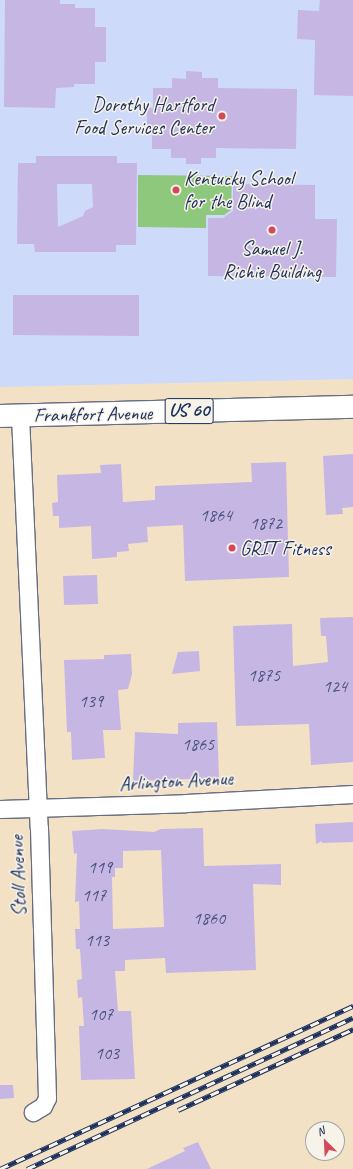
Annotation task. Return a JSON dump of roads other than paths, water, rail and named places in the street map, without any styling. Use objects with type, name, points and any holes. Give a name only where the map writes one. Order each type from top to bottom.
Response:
[{"type":"main road","name":"Frankfort Avenue","points":[[10,416],[353,407]]},
{"type":"street","name":"Stoll Avenue","points":[[10,416],[37,807],[47,1098],[43,1106],[33,1112]]},
{"type":"street","name":"Arlington Avenue","points":[[0,809],[186,803],[353,794]]},
{"type":"railway","points":[[0,1169],[353,1006]]},
{"type":"railway","points":[[27,1169],[353,1018]]},
{"type":"railway","points":[[178,1110],[353,1029]]},
{"type":"place","name":"Dorothy Hartford Food Services Center","points":[[222,116]]},
{"type":"place","name":"Kentucky School for the Blind","points":[[176,190]]},
{"type":"place","name":"Samuel J. Richie Building","points":[[272,230]]},
{"type":"place","name":"GRIT Fitness","points":[[232,548]]}]
